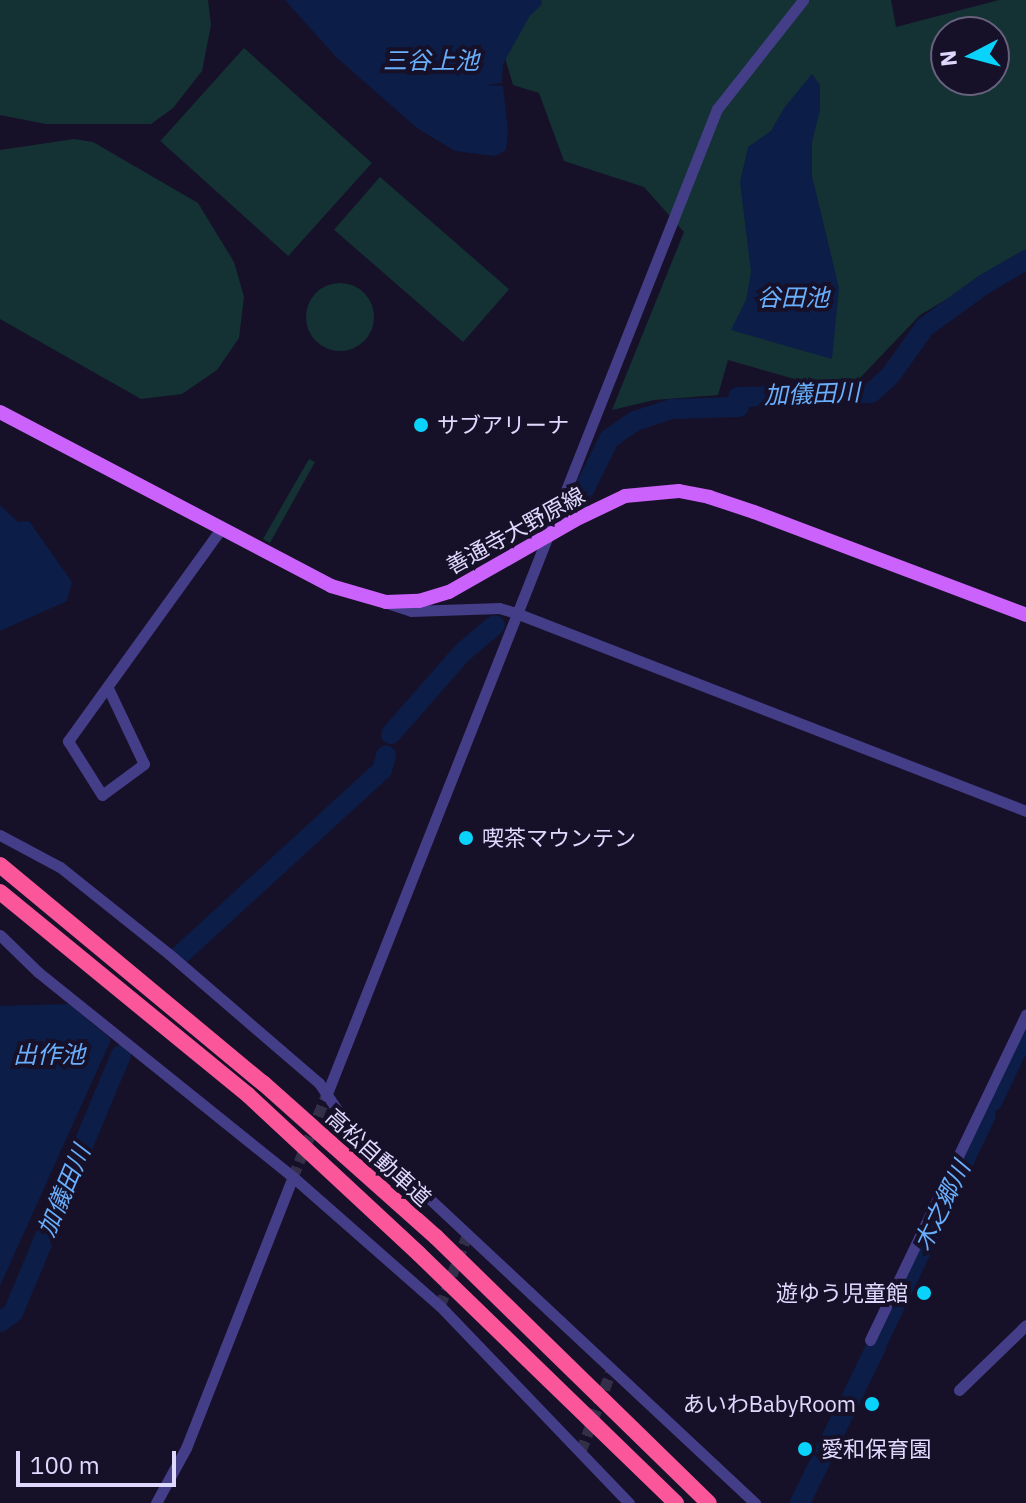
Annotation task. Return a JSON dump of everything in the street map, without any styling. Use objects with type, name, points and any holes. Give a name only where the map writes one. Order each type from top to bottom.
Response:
[{"type":"highway","name":"高松自動車道","points":[[0,865],[263,1083],[436,1237],[709,1503]]},
{"type":"highway","name":"高松自動車道","points":[[0,892],[248,1095],[430,1265],[676,1503]]},
{"type":"main road","name":"善通寺大野原線","points":[[0,412],[331,586],[386,602],[419,601],[449,592],[625,496],[679,491],[754,512],[1026,615]]},
{"type":"street","points":[[326,1096],[717,109],[803,0]]},
{"type":"street","points":[[108,688],[144,764],[102,795],[68,741],[221,529]]},
{"type":"street","points":[[386,602],[411,611],[499,608],[516,613],[1026,811]]},
{"type":"street","points":[[0,835],[60,867],[190,972],[319,1083],[341,1116],[755,1503]]},
{"type":"street","points":[[0,935],[38,972],[293,1177],[440,1306],[629,1503]]},
{"type":"street","points":[[870,1340],[1026,1014]]},
{"type":"street","points":[[156,1503],[186,1448],[293,1177]]},
{"type":"street","points":[[959,1390],[1026,1325]]},
{"type":"green space","points":[[0,0],[208,0],[211,25],[202,71],[173,108],[151,124],[46,124],[0,115]]},
{"type":"green space","points":[[488,0],[891,0],[896,27],[930,18],[930,96],[1010,96],[1010,16],[938,16],[999,0],[1026,0],[1026,252],[920,315],[858,380],[826,388],[728,360],[718,395],[654,400],[612,410],[684,232],[644,187],[564,161],[539,93],[513,85]]},
{"type":"green space","points":[[244,48],[372,163],[288,256],[160,141]]},
{"type":"green space","points":[[74,139],[93,142],[198,203],[234,262],[244,297],[239,338],[217,370],[182,394],[141,399],[0,319],[0,150]]},
{"type":"green space","points":[[380,177],[509,289],[463,342],[334,230]]},
{"type":"green space","points":[[347,283],[368,298],[374,317],[372,330],[364,341],[347,351],[333,351],[316,341],[308,330],[306,310],[316,293],[327,285]]},
{"type":"green space","points":[[309,459],[315,462],[270,543],[263,539]]},
{"type":"water","name":"三谷上池","points":[[285,0],[541,0],[542,4],[529,17],[503,64],[502,83],[487,85],[503,86],[508,131],[506,150],[495,156],[455,151],[417,128],[336,57]]},
{"type":"water","name":"谷田池","points":[[812,74],[820,85],[820,110],[812,142],[812,176],[839,288],[832,359],[731,330],[746,300],[751,272],[740,182],[748,147],[771,131],[784,108]]},
{"type":"water","points":[[0,505],[18,522],[29,521],[72,582],[67,601],[0,631]]},
{"type":"water","name":"出作池","points":[[69,1004],[110,1038],[110,1042],[0,1286],[0,1006]]},
{"type":"waterway","name":"加儀田川","points":[[738,397],[871,393],[890,376],[925,327],[983,285],[1026,260]]},
{"type":"waterway","name":"加儀田川","points":[[573,512],[609,439],[635,421],[671,409],[739,407]]},
{"type":"waterway","name":"加儀田川","points":[[391,734],[462,653],[495,625]]},
{"type":"waterway","name":"加儀田川","points":[[180,955],[382,770],[386,756]]},
{"type":"waterway","name":"木之郷川","points":[[992,1102],[1026,1031]]},
{"type":"waterway","name":"加儀田川","points":[[0,1322],[13,1313],[121,1055]]},
{"type":"waterway","name":"木之郷川","points":[[878,1341],[986,1115]]},
{"type":"waterway","name":"木之郷川","points":[[800,1503],[876,1347]]},
{"type":"tunnel","points":[[293,1177],[326,1096]]},
{"type":"tunnel","points":[[440,1306],[468,1233]]},
{"type":"tunnel","points":[[581,1451],[612,1369]]},
{"type":"place","name":"サブアリーナ","points":[[421,425]]},
{"type":"place","name":"喫茶マウンテン","points":[[466,838]]},
{"type":"place","name":"遊ゆう児童館","points":[[924,1293]]},
{"type":"place","name":"あいわBabyRoom","points":[[872,1404]]},
{"type":"place","name":"愛和保育園","points":[[805,1449]]}]
